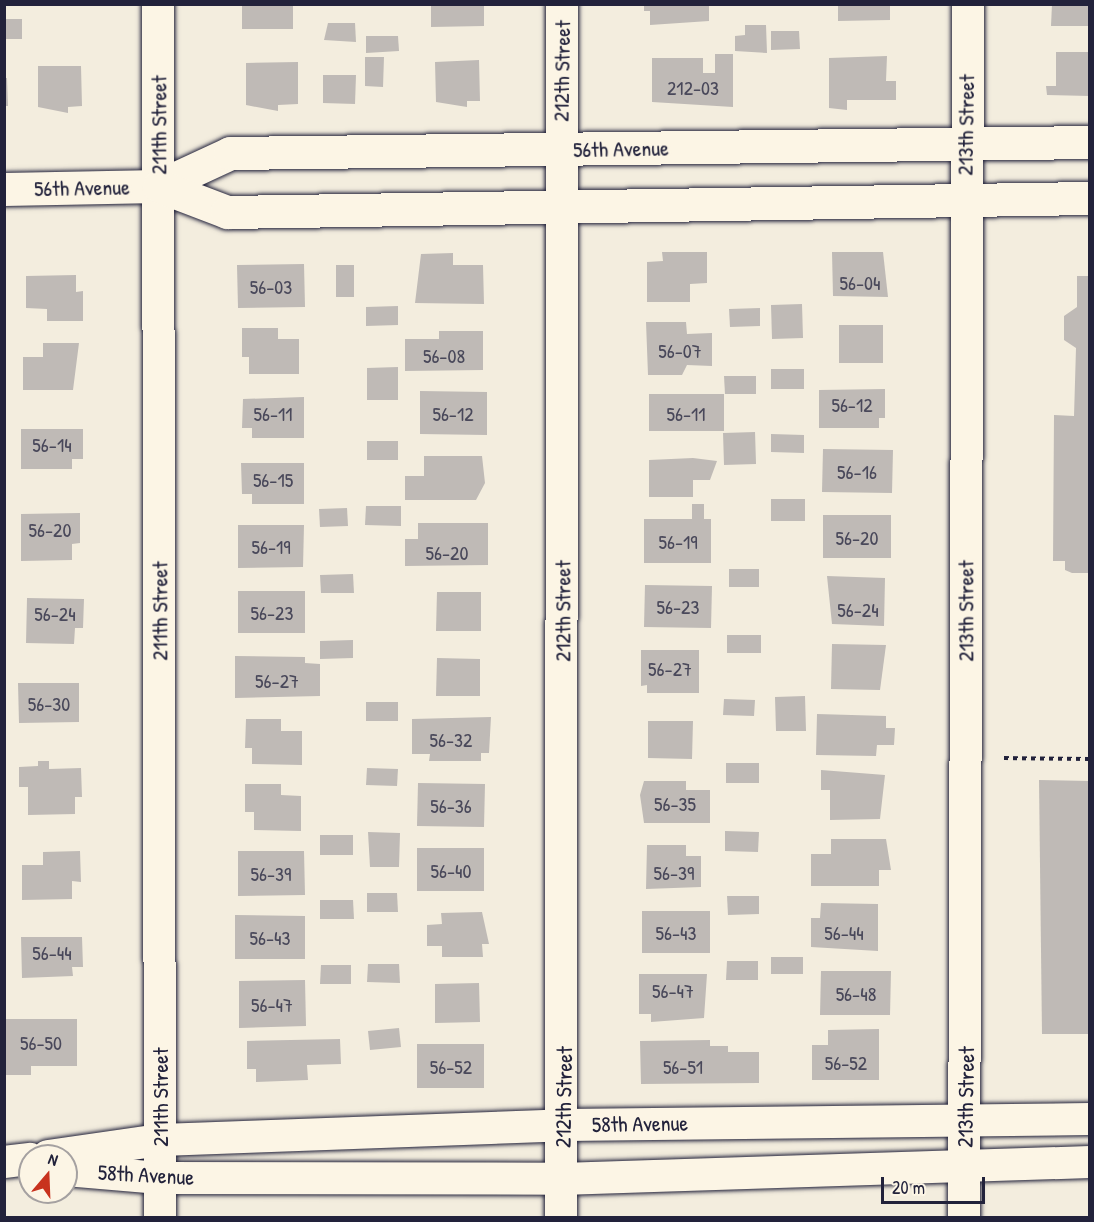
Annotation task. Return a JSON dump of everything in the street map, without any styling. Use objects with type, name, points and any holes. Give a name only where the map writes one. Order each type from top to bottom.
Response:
[{"type":"street","name":"211th Street","points":[[158,4],[160,1218]]},
{"type":"street","name":"212th Street","points":[[561,1218],[565,1125],[562,4]]},
{"type":"street","name":"213th Street","points":[[964,1218],[967,1120],[964,200],[968,4]]},
{"type":"street","name":"56th Avenue","points":[[159,186],[230,153],[1089,142]]},
{"type":"street","name":"56th Avenue","points":[[4,189],[159,186],[227,212],[1089,198]]},
{"type":"street","name":"58th Avenue","points":[[78,1152],[161,1140],[565,1125],[1089,1119]]},
{"type":"street","name":"58th Avenue","points":[[78,1171],[160,1178],[561,1179],[964,1162],[1089,1162]]},
{"type":"path","points":[[1004,758],[1089,759]]},
{"type":"building","points":[[242,4],[293,4],[293,29],[242,29]]},
{"type":"building","points":[[431,4],[484,4],[484,26],[431,27]]},
{"type":"building","points":[[644,4],[709,4],[709,21],[650,25],[650,11],[644,11]]},
{"type":"building","points":[[838,4],[890,4],[890,20],[838,21]]},
{"type":"building","points":[[1052,4],[1090,4],[1090,26],[1051,26]]},
{"type":"building","points":[[5,19],[22,19],[22,39],[5,39]]},
{"type":"building","points":[[328,23],[355,23],[356,42],[324,40]]},
{"type":"building","points":[[745,25],[766,25],[767,53],[735,51],[735,36],[745,35]]},
{"type":"building","points":[[771,31],[799,31],[800,49],[771,50]]},
{"type":"building","points":[[366,36],[398,36],[399,51],[366,53]]},
{"type":"building","points":[[1056,52],[1090,52],[1090,96],[1047,95],[1046,86],[1056,86]]},
{"type":"building","points":[[715,54],[733,54],[733,107],[652,102],[652,58],[703,58],[703,73],[715,73]]},
{"type":"building","points":[[887,56],[886,81],[896,81],[896,100],[847,100],[847,110],[829,108],[829,58]]},
{"type":"building","points":[[365,57],[384,57],[383,87],[365,86]]},
{"type":"building","points":[[479,60],[480,101],[467,101],[467,107],[436,102],[435,62]]},
{"type":"building","points":[[298,62],[298,104],[278,105],[278,111],[246,105],[246,63]]},
{"type":"building","points":[[38,66],[81,66],[82,106],[68,107],[68,113],[38,107]]},
{"type":"building","points":[[323,75],[356,75],[355,104],[323,103]]},
{"type":"building","points":[[4,78],[7,78],[8,106],[4,106]]},
{"type":"building","points":[[662,252],[707,252],[707,283],[690,284],[690,302],[647,302],[647,262],[663,261]]},
{"type":"building","points":[[832,252],[883,252],[888,297],[833,296]]},
{"type":"building","points":[[453,253],[453,265],[483,265],[484,304],[415,303],[421,254]]},
{"type":"building","points":[[304,264],[305,307],[238,308],[237,265]]},
{"type":"building","points":[[336,265],[354,265],[354,297],[336,297]]},
{"type":"building","points":[[76,275],[76,292],[83,291],[83,321],[47,321],[47,309],[26,308],[26,276]]},
{"type":"building","points":[[1077,276],[1090,276],[1090,573],[1072,573],[1065,570],[1065,561],[1053,561],[1054,415],[1074,416],[1076,348],[1064,340],[1064,316],[1077,307]]},
{"type":"building","points":[[802,304],[803,338],[772,339],[771,305]]},
{"type":"building","points":[[398,306],[398,325],[366,326],[366,307]]},
{"type":"building","points":[[760,308],[760,326],[730,327],[729,309]]},
{"type":"building","points":[[646,322],[686,322],[687,334],[712,333],[712,366],[687,365],[682,375],[648,375]]},
{"type":"building","points":[[839,325],[883,325],[883,363],[839,363]]},
{"type":"building","points":[[242,328],[278,328],[278,339],[299,339],[299,374],[249,374],[249,357],[242,357]]},
{"type":"building","points":[[439,331],[483,331],[483,370],[405,371],[405,339],[439,339]]},
{"type":"building","points":[[43,343],[79,343],[73,390],[23,390],[23,357],[43,357]]},
{"type":"building","points":[[398,367],[398,400],[367,400],[367,368]]},
{"type":"building","points":[[771,369],[804,369],[804,389],[771,389]]},
{"type":"building","points":[[724,376],[756,376],[756,394],[725,394]]},
{"type":"building","points":[[885,389],[885,418],[879,418],[879,428],[819,428],[819,390]]},
{"type":"building","points":[[420,391],[487,392],[487,435],[420,434]]},
{"type":"building","points":[[649,394],[724,394],[724,431],[649,431]]},
{"type":"building","points":[[304,397],[304,438],[252,438],[252,428],[242,428],[243,399]]},
{"type":"building","points":[[21,429],[83,429],[83,459],[72,459],[72,469],[21,469]]},
{"type":"building","points":[[755,432],[756,464],[724,465],[723,433]]},
{"type":"building","points":[[771,434],[804,435],[804,453],[771,452]]},
{"type":"building","points":[[367,441],[398,441],[398,460],[367,460]]},
{"type":"building","points":[[823,449],[893,450],[892,493],[822,492]]},
{"type":"building","points":[[424,456],[482,456],[485,483],[476,500],[405,500],[405,476],[424,476]]},
{"type":"building","points":[[693,458],[717,461],[710,480],[693,480],[693,497],[649,497],[649,460]]},
{"type":"building","points":[[241,463],[304,463],[304,504],[252,504],[252,494],[242,494]]},
{"type":"building","points":[[771,499],[805,499],[805,521],[771,521]]},
{"type":"building","points":[[692,504],[704,504],[704,519],[711,519],[711,563],[644,563],[644,519],[692,519]]},
{"type":"building","points":[[366,506],[401,506],[401,526],[365,525]]},
{"type":"building","points":[[347,508],[348,526],[320,527],[319,509]]},
{"type":"building","points":[[80,513],[80,543],[72,544],[72,560],[21,561],[21,514]]},
{"type":"building","points":[[823,515],[891,515],[891,558],[823,558]]},
{"type":"building","points":[[418,523],[488,523],[488,565],[405,566],[405,539],[418,539]]},
{"type":"building","points":[[238,525],[304,525],[303,567],[238,568]]},
{"type":"building","points":[[729,569],[759,569],[759,587],[729,587]]},
{"type":"building","points":[[353,574],[354,593],[321,593],[320,575]]},
{"type":"building","points":[[827,576],[885,578],[884,626],[832,624]]},
{"type":"building","points":[[645,585],[712,586],[711,628],[644,627]]},
{"type":"building","points":[[238,591],[305,591],[305,633],[238,633]]},
{"type":"building","points":[[437,592],[481,592],[481,631],[436,631]]},
{"type":"building","points":[[27,598],[84,599],[83,628],[75,628],[74,644],[26,643]]},
{"type":"building","points":[[727,635],[761,635],[761,653],[727,653]]},
{"type":"building","points":[[353,640],[353,658],[320,659],[320,641]]},
{"type":"building","points":[[832,644],[886,645],[880,690],[831,689]]},
{"type":"building","points":[[641,650],[699,650],[699,693],[647,693],[647,685],[641,686]]},
{"type":"building","points":[[235,656],[305,657],[305,663],[320,664],[320,696],[235,698]]},
{"type":"building","points":[[437,658],[480,659],[480,696],[436,696]]},
{"type":"building","points":[[18,683],[79,683],[79,722],[19,723]]},
{"type":"building","points":[[805,696],[806,731],[776,731],[775,697]]},
{"type":"building","points":[[724,699],[755,700],[754,716],[723,715]]},
{"type":"building","points":[[366,702],[398,702],[398,721],[366,721]]},
{"type":"building","points":[[817,714],[886,716],[886,728],[895,728],[894,745],[877,745],[876,756],[816,755]]},
{"type":"building","points":[[491,717],[489,753],[481,753],[481,761],[429,761],[430,754],[412,754],[412,719]]},
{"type":"building","points":[[246,719],[281,719],[281,731],[302,731],[302,765],[252,764],[252,748],[245,748]]},
{"type":"building","points":[[648,721],[693,721],[692,759],[648,758]]},
{"type":"building","points":[[38,761],[49,761],[49,769],[81,768],[82,797],[75,797],[75,814],[28,815],[28,787],[19,787],[19,767],[38,766]]},
{"type":"building","points":[[726,763],[759,763],[759,783],[726,783]]},
{"type":"building","points":[[367,768],[398,769],[397,786],[366,785]]},
{"type":"building","points":[[821,770],[885,775],[880,819],[830,820],[830,790],[821,790]]},
{"type":"building","points":[[1039,780],[1090,781],[1090,1034],[1042,1034]]},
{"type":"building","points":[[644,781],[686,781],[686,790],[710,790],[710,823],[644,823],[640,795]]},
{"type":"building","points":[[418,783],[485,784],[484,827],[417,826]]},
{"type":"building","points":[[245,784],[281,784],[281,795],[301,796],[301,831],[254,830],[254,812],[245,812]]},
{"type":"building","points":[[725,831],[759,832],[758,852],[725,851]]},
{"type":"building","points":[[368,832],[400,833],[399,867],[370,867]]},
{"type":"building","points":[[320,835],[353,835],[353,855],[320,855]]},
{"type":"building","points":[[831,839],[886,839],[891,870],[879,870],[879,886],[811,886],[811,854],[831,854]]},
{"type":"building","points":[[647,845],[686,845],[686,856],[701,856],[701,887],[646,889]]},
{"type":"building","points":[[417,848],[484,848],[484,891],[417,891]]},
{"type":"building","points":[[80,851],[81,882],[72,881],[72,899],[22,900],[22,865],[43,865],[43,852]]},
{"type":"building","points":[[238,851],[304,851],[305,895],[238,896]]},
{"type":"building","points":[[367,893],[397,893],[398,912],[367,912]]},
{"type":"building","points":[[727,896],[759,896],[759,914],[728,915]]},
{"type":"building","points":[[320,900],[353,900],[354,919],[320,919]]},
{"type":"building","points":[[821,903],[878,904],[878,951],[811,947],[811,918],[820,918]]},
{"type":"building","points":[[642,911],[710,911],[710,953],[642,953]]},
{"type":"building","points":[[482,912],[489,944],[482,944],[483,957],[442,957],[442,946],[427,946],[427,925],[442,924],[441,913]]},
{"type":"building","points":[[235,915],[305,916],[305,959],[235,959]]},
{"type":"building","points":[[21,937],[82,937],[83,967],[72,967],[73,976],[22,978]]},
{"type":"building","points":[[771,957],[803,957],[803,974],[771,974]]},
{"type":"building","points":[[727,961],[758,961],[758,980],[726,980]]},
{"type":"building","points":[[368,964],[399,964],[400,983],[367,982]]},
{"type":"building","points":[[321,965],[351,965],[351,984],[320,984]]},
{"type":"building","points":[[821,971],[891,971],[890,1015],[820,1015]]},
{"type":"building","points":[[639,974],[707,974],[704,1018],[651,1022],[651,1014],[639,1014]]},
{"type":"building","points":[[305,980],[306,1026],[239,1028],[239,981]]},
{"type":"building","points":[[479,983],[480,1022],[435,1023],[435,984]]},
{"type":"building","points":[[6,1019],[77,1019],[77,1066],[31,1066],[31,1075],[6,1075]]},
{"type":"building","points":[[399,1028],[401,1047],[370,1050],[368,1031]]},
{"type":"building","points":[[879,1029],[879,1080],[812,1080],[812,1045],[828,1045],[828,1030]]},
{"type":"building","points":[[340,1039],[341,1064],[307,1065],[308,1080],[256,1082],[256,1069],[247,1069],[247,1041]]},
{"type":"building","points":[[710,1040],[710,1046],[728,1046],[728,1052],[759,1052],[759,1083],[641,1084],[640,1041]]},
{"type":"building","points":[[417,1044],[484,1044],[484,1088],[417,1088]]}]
